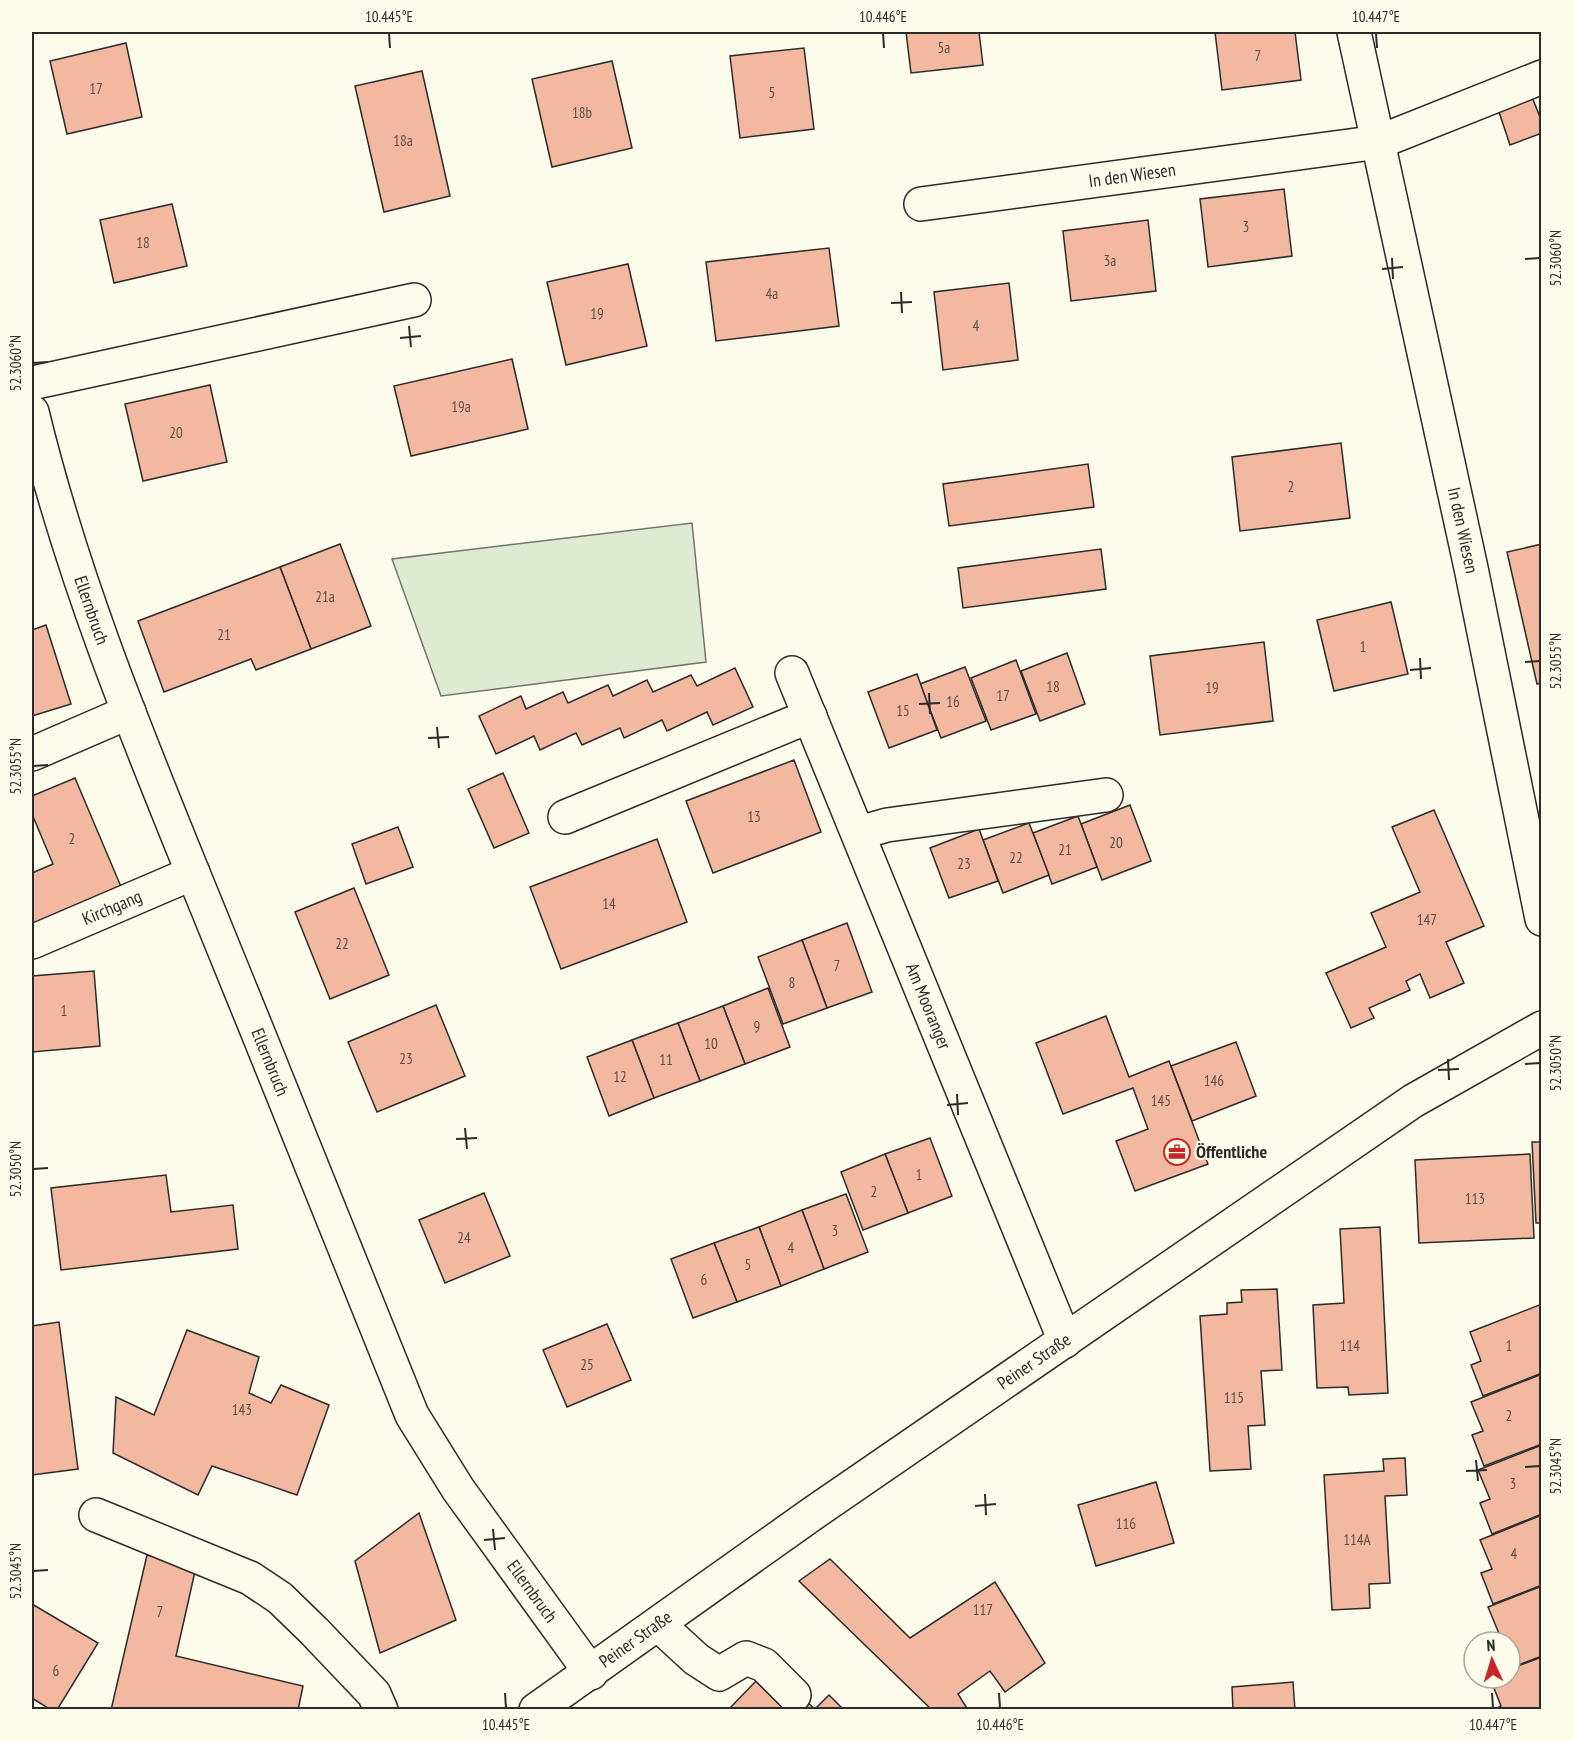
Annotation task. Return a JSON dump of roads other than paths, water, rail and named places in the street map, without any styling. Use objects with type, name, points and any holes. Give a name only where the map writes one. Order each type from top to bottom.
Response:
[{"type":"street","name":"In den Wiesen","points":[[1354,32],[1468,556],[1542,919]]},
{"type":"street","name":"In den Wiesen","points":[[921,204],[1379,142],[1542,77]]},
{"type":"street","points":[[32,383],[414,300]]},
{"type":"street","name":"Ellernbruch","points":[[32,412],[54,501],[87,603],[193,873],[412,1415],[458,1489],[591,1672]]},
{"type":"street","name":"Am Mooranger","points":[[792,673],[1065,1341]]},
{"type":"street","points":[[32,754],[129,712]]},
{"type":"street","points":[[565,817],[810,717]]},
{"type":"street","points":[[858,833],[898,823],[1106,795]]},
{"type":"street","name":"Kirchgang","points":[[32,942],[193,873]]},
{"type":"street","name":"Peiner Straße","points":[[536,1710],[812,1514],[1413,1101],[1542,1028]]},
{"type":"street","points":[[96,1515],[250,1578],[280,1598],[315,1631],[374,1694],[381,1710]]},
{"type":"street","points":[[658,1624],[696,1659],[719,1674],[746,1658],[764,1665],[794,1695]]},
{"type":"place","name":"Öffentliche","points":[[1177,1152]]}]
